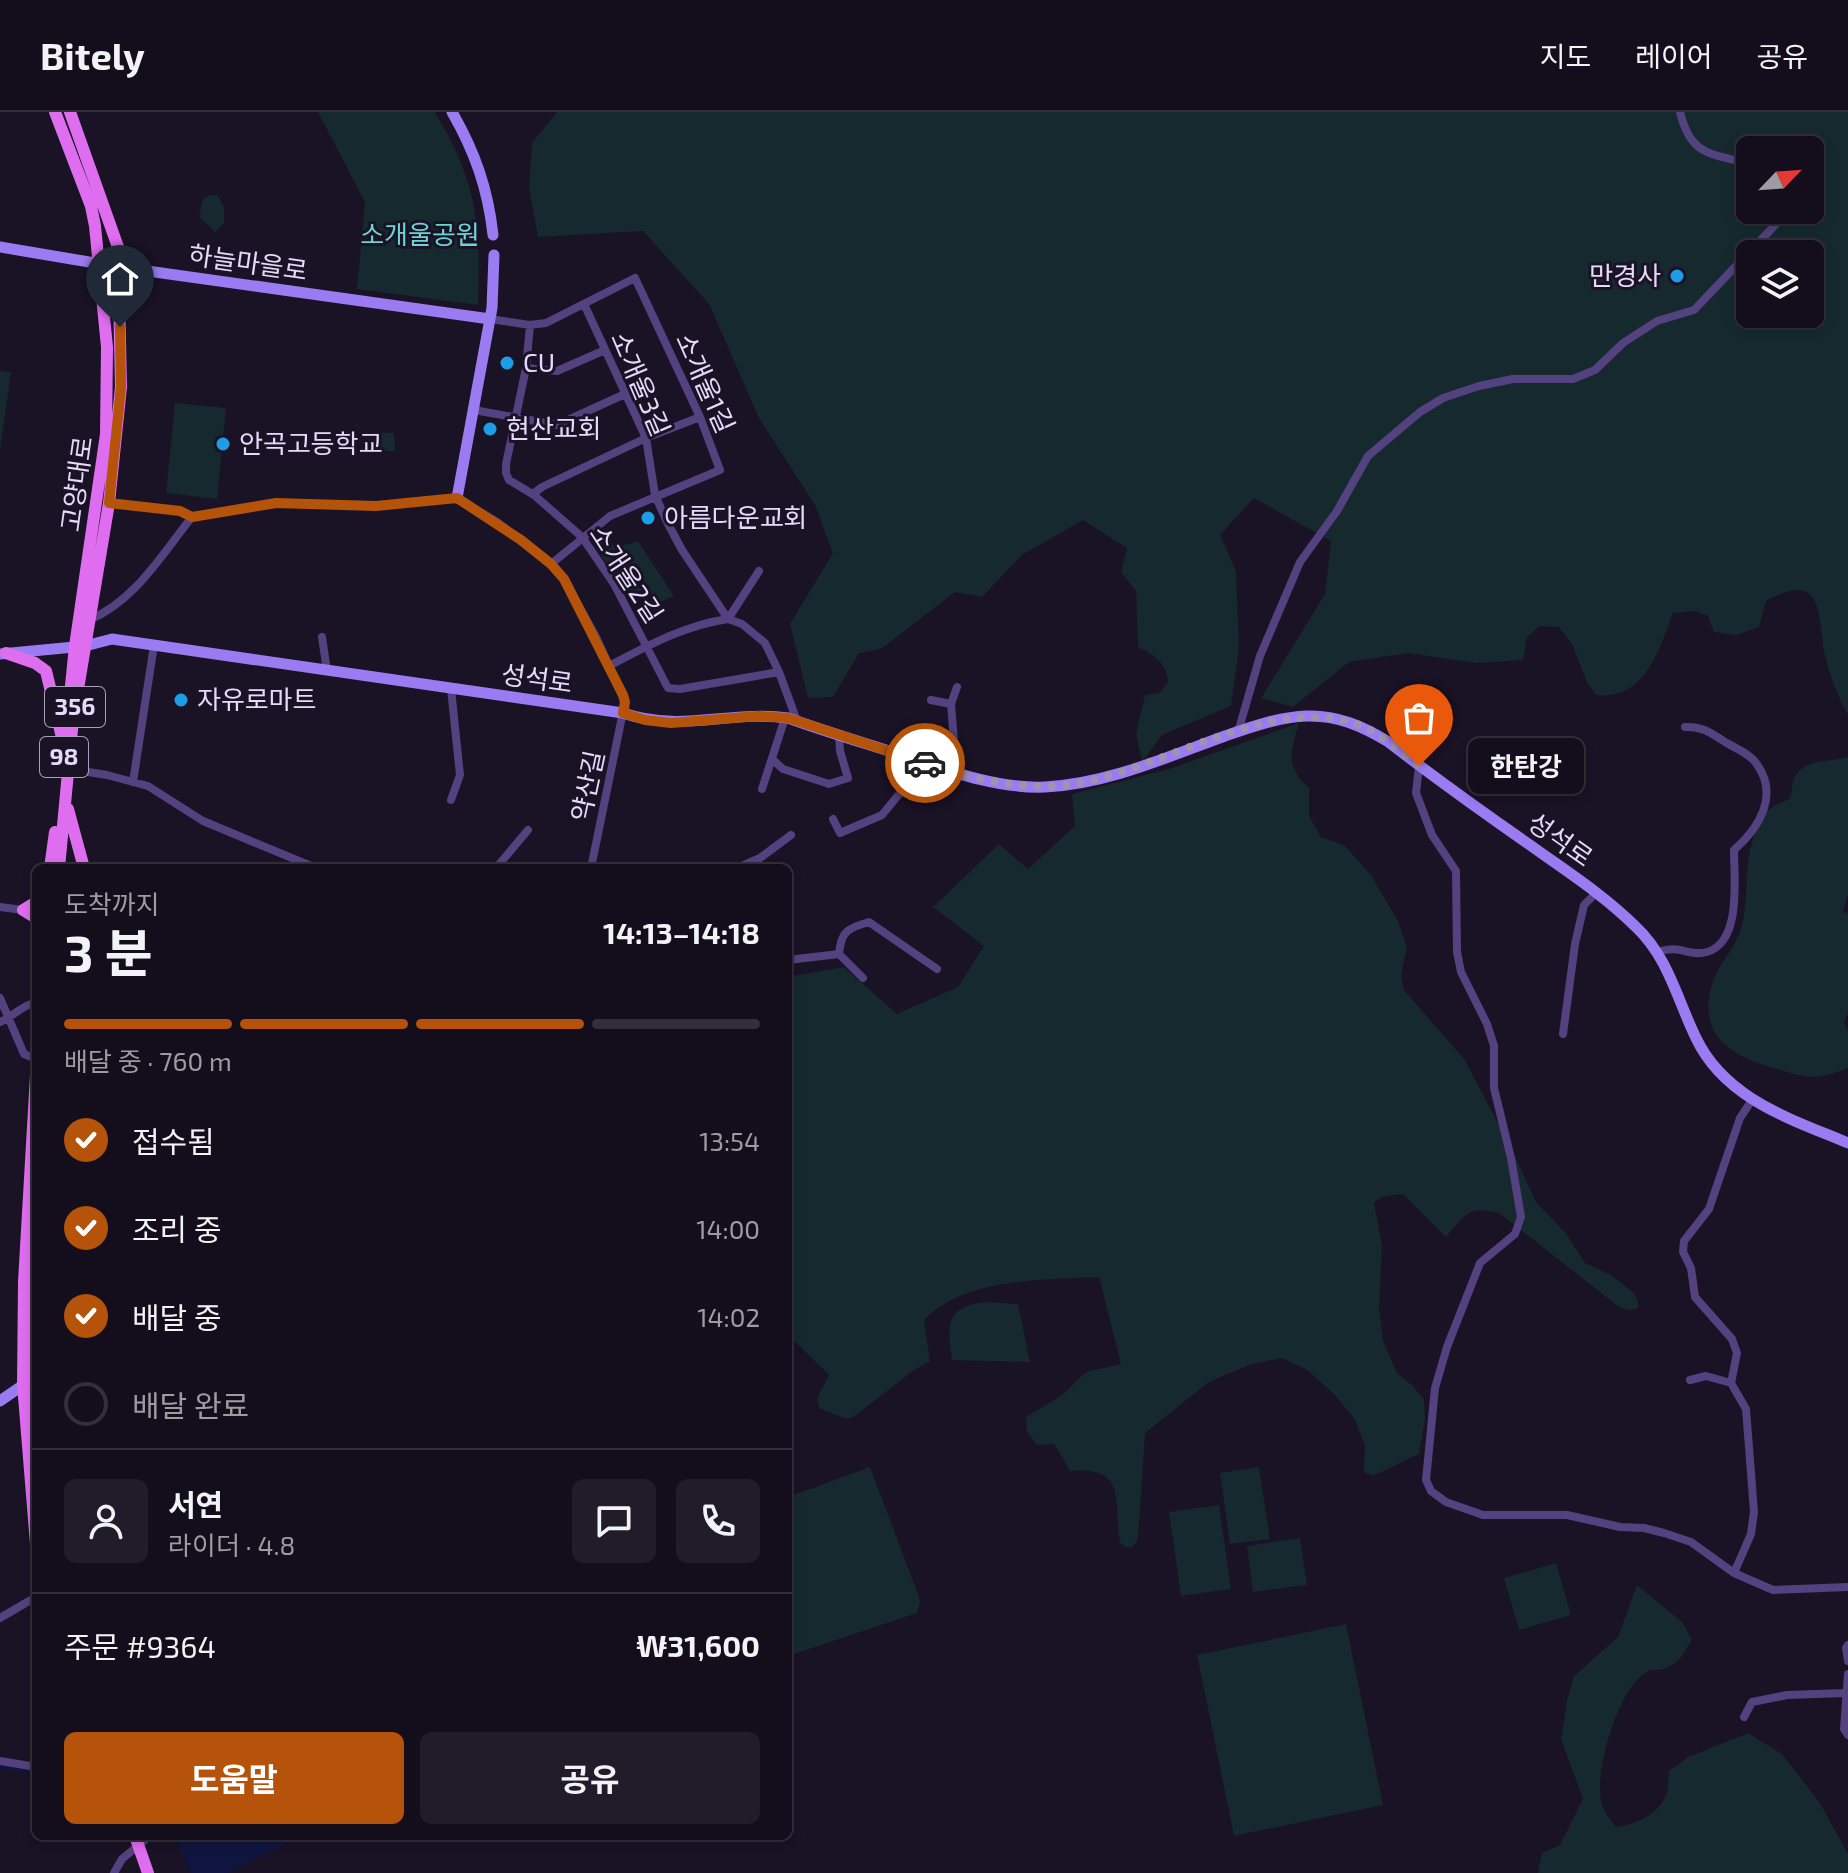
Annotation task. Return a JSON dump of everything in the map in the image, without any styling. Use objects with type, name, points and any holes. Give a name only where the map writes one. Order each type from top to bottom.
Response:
[{"type":"main road","name":"고양대로","points":[[55,112],[91,206],[107,347],[108,407],[80,646],[59,864]]},
{"type":"main road","name":"고양대로","points":[[51,864],[80,646],[89,620],[109,503],[121,387],[119,267],[114,232],[70,112]]},
{"type":"main road","points":[[3,654],[35,663],[46,671],[65,750]]},
{"type":"main road","points":[[65,800],[83,864]]},
{"type":"main road","points":[[32,904],[23,910],[32,916]]},
{"type":"main road","points":[[32,1211],[29,1381],[32,1451]]},
{"type":"main road","points":[[29,1381],[32,1329]]},
{"type":"main road","points":[[141,1840],[148,1873]]},
{"type":"main road","points":[[141,1840],[156,1873]]},
{"type":"street","points":[[452,112],[479,165],[493,235]]},
{"type":"street","points":[[1680,112],[1684,130],[1692,143],[1701,150],[1736,160]]},
{"type":"street","points":[[1238,732],[1260,656],[1300,562],[1337,511],[1368,456],[1420,412],[1443,398],[1513,379],[1573,379],[1595,370],[1623,343],[1657,321],[1694,310],[1776,224]]},
{"type":"street","name":"하늘마을로","points":[[0,247],[119,267],[490,319]]},
{"type":"street","points":[[457,498],[490,319],[494,255]]},
{"type":"street","name":"소개울1길","points":[[490,319],[530,325],[546,323],[635,278],[700,417],[720,470],[610,516],[551,564]]},
{"type":"street","name":"소개울3길","points":[[584,304],[646,438],[655,495],[682,550],[728,619],[742,624],[765,643],[797,721]]},
{"type":"street","name":"소개울2길","points":[[530,325],[526,368],[506,473],[509,480],[533,494],[582,537],[614,584],[668,688],[680,689],[779,672]]},
{"type":"street","points":[[526,368],[557,371],[605,350]]},
{"type":"street","points":[[474,410],[557,425],[625,394]]},
{"type":"street","points":[[533,494],[646,438],[700,417]]},
{"type":"street","points":[[109,503],[180,511],[192,517],[276,503],[376,506],[457,498],[497,522],[551,564],[564,579],[625,699],[623,713]]},
{"type":"street","points":[[89,620],[109,612],[124,600],[192,517]]},
{"type":"street","points":[[728,619],[759,571]]},
{"type":"street","name":"소개울2길","points":[[648,646],[707,622],[728,619]]},
{"type":"street","points":[[322,637],[327,671]]},
{"type":"street","name":"성석로","points":[[3,654],[80,646],[112,639],[623,713],[645,720],[684,723],[759,716],[785,718],[940,768],[992,781],[1030,786],[1077,784],[1112,776],[1288,718],[1308,716],[1336,719],[1362,726],[1597,892],[1638,928],[1658,952],[1703,1051],[1719,1070],[1752,1100],[1848,1143]]},
{"type":"street","points":[[133,782],[154,645]]},
{"type":"street","points":[[609,666],[648,646]]},
{"type":"street","points":[[833,819],[840,833],[882,815],[905,787],[930,778],[940,768],[954,742],[951,704],[957,687]]},
{"type":"street","points":[[451,689],[460,775],[451,800]]},
{"type":"street","points":[[931,700],[951,704]]},
{"type":"street","name":"약산길","points":[[592,864],[623,713]]},
{"type":"street","points":[[762,789],[785,718]]},
{"type":"street","points":[[1658,952],[1673,946],[1691,953],[1708,952],[1722,943],[1732,922],[1734,850],[1749,837],[1768,802],[1766,781],[1755,761],[1699,726],[1685,727]]},
{"type":"street","points":[[772,759],[783,769],[829,784],[848,778],[839,735]]},
{"type":"street","points":[[1419,766],[1416,793],[1432,835],[1456,871],[1457,952],[1461,972],[1487,1024],[1494,1046],[1494,1088],[1521,1217],[1515,1234],[1480,1263],[1447,1347],[1435,1388],[1426,1480],[1431,1491],[1446,1502],[1483,1515],[1567,1515],[1664,1533],[1691,1542],[1734,1573],[1773,1590],[1848,1587]]},
{"type":"street","points":[[69,769],[148,786],[203,821],[306,864]]},
{"type":"street","points":[[499,864],[528,830]]},
{"type":"street","points":[[746,864],[760,858],[791,835]]},
{"type":"street","points":[[1563,1034],[1575,944],[1584,905],[1597,892]]},
{"type":"street","points":[[0,907],[23,910]]},
{"type":"street","points":[[863,978],[839,954],[840,938],[852,927],[869,922],[937,969]]},
{"type":"street","points":[[792,961],[839,954]]},
{"type":"street","points":[[0,998],[24,1054],[32,1057]]},
{"type":"street","points":[[0,1022],[10,1018],[22,1006],[32,1003]]},
{"type":"street","points":[[1734,1573],[1751,1534],[1754,1512],[1746,1409],[1731,1383],[1737,1353],[1732,1339],[1695,1297],[1691,1268],[1683,1252],[1684,1241],[1709,1209],[1740,1118],[1752,1100]]},
{"type":"street","points":[[1690,1380],[1706,1376],[1731,1383]]},
{"type":"street","points":[[0,1401],[29,1381]]},
{"type":"street","points":[[0,1618],[32,1599]]},
{"type":"street","points":[[1848,1645],[1848,1661]]},
{"type":"street","points":[[1848,1674],[1844,1729],[1848,1735]]},
{"type":"street","points":[[1744,1717],[1752,1702],[1787,1695],[1845,1693]]},
{"type":"street","points":[[0,1761],[32,1766]]},
{"type":"street","points":[[114,1873],[140,1840]]},
{"type":"green space","name":"소개울공원","points":[[318,112],[435,112],[461,162],[474,206],[479,251],[478,305],[357,289],[365,202]]},
{"type":"green space","points":[[557,112],[1848,112],[1848,715],[1827,664],[1815,602],[1809,594],[1799,590],[1785,592],[1766,601],[1759,627],[1736,635],[1714,632],[1708,616],[1694,611],[1673,613],[1648,670],[1627,690],[1613,695],[1596,695],[1587,682],[1572,644],[1559,627],[1539,626],[1527,638],[1523,660],[1476,663],[1409,653],[1349,662],[1293,707],[1261,698],[1325,594],[1331,541],[1254,498],[1220,535],[1236,571],[1239,649],[1231,706],[1162,735],[1142,762],[1136,734],[1145,695],[1160,693],[1168,682],[1167,675],[1159,660],[1138,647],[1136,591],[1121,572],[1127,548],[1083,520],[1022,555],[982,597],[955,592],[881,649],[859,653],[833,697],[808,698],[790,624],[833,553],[815,505],[759,418],[709,304],[643,231],[538,237],[529,188],[532,143]]},
{"type":"green space","points":[[210,195],[218,196],[224,207],[224,223],[215,232],[199,216],[203,199]]},
{"type":"green space","points":[[0,371],[11,372],[0,451]]},
{"type":"green space","points":[[175,403],[226,408],[217,499],[166,493]]},
{"type":"green space","points":[[368,433],[394,433],[395,451],[366,452]]},
{"type":"green space","points":[[599,535],[617,546],[638,541],[674,596],[656,604],[647,588],[629,597],[590,539]]},
{"type":"green space","points":[[1299,723],[1292,758],[1296,772],[1309,788],[1309,816],[1321,837],[1345,846],[1371,875],[1398,921],[1407,947],[1401,975],[1404,990],[1465,1060],[1536,1202],[1565,1232],[1585,1263],[1611,1275],[1634,1293],[1638,1308],[1630,1310],[1619,1307],[1499,1213],[1474,1211],[1446,1237],[1403,1194],[1381,1197],[1374,1203],[1382,1245],[1379,1308],[1383,1341],[1397,1373],[1424,1399],[1425,1419],[1419,1454],[1373,1476],[1364,1472],[1365,1446],[1355,1420],[1336,1396],[1307,1370],[1282,1358],[1252,1364],[1209,1382],[1145,1433],[1138,1540],[1132,1547],[1126,1547],[1120,1543],[1117,1502],[1110,1481],[1102,1474],[1070,1471],[1054,1444],[1037,1445],[1027,1431],[1026,1417],[1061,1396],[1086,1372],[1121,1364],[1099,1277],[1006,1284],[961,1296],[924,1320],[930,1361],[852,1418],[819,1408],[817,1398],[829,1375],[792,1339],[792,976],[844,967],[897,1014],[958,987],[984,946],[933,907],[999,844],[1028,869],[1075,826],[1072,794],[1169,769]]},
{"type":"green space","points":[[1848,757],[1848,894],[1843,912],[1848,913],[1848,1013],[1844,1022],[1848,1031],[1848,1068],[1808,1077],[1763,1065],[1725,1045],[1711,1023],[1708,1009],[1710,992],[1741,930],[1750,849],[1760,822],[1771,808],[1790,798],[1794,779],[1804,767]]},
{"type":"green space","points":[[987,1302],[1018,1304],[1030,1362],[952,1360],[949,1337],[952,1319],[963,1308]]},
{"type":"green space","points":[[870,1467],[918,1594],[920,1602],[917,1613],[792,1655],[792,1496]]},
{"type":"green space","points":[[1259,1467],[1270,1539],[1230,1544],[1220,1473]]},
{"type":"green space","points":[[1219,1505],[1231,1589],[1181,1596],[1169,1512]]},
{"type":"green space","points":[[1300,1538],[1307,1585],[1253,1592],[1247,1546]]},
{"type":"green space","points":[[1556,1563],[1571,1615],[1519,1630],[1504,1578]]},
{"type":"green space","points":[[1637,1585],[1682,1622],[1692,1639],[1673,1664],[1651,1670],[1635,1682],[1618,1712],[1605,1751],[1600,1786],[1602,1804],[1611,1821],[1616,1827],[1623,1826],[1651,1814],[1666,1794],[1669,1771],[1688,1757],[1748,1733],[1782,1754],[1820,1803],[1848,1854],[1848,1873],[1538,1873],[1542,1853],[1560,1845],[1583,1799],[1561,1739],[1574,1676],[1618,1637]]},
{"type":"green space","points":[[1346,1624],[1383,1805],[1234,1836],[1197,1655]]},
{"type":"shaded area","points":[[176,1840],[293,1840],[228,1873],[191,1873]]},
{"type":"waterway","points":[[0,1767],[32,1772]]},
{"type":"way so far","points":[[925,763],[992,781],[1042,787],[1077,784],[1112,776],[1248,728],[1308,716],[1327,717],[1362,726],[1419,766]]},
{"type":"place","name":"만경사","points":[[1677,276]]},
{"type":"place","name":"CU","points":[[507,363]]},
{"type":"place","name":"현산교회","points":[[490,429]]},
{"type":"place","name":"안곡고등학교","points":[[223,444]]},
{"type":"place","name":"아름다운교회","points":[[648,518]]},
{"type":"place","name":"자유로마트","points":[[181,700]]},
{"type":"place","name":"한탄강","points":[[1419,766]]},
{"type":"route","points":[[120,327],[121,387],[109,503],[180,511],[192,517],[260,504],[376,506],[457,498],[521,540],[564,579],[623,695],[623,713],[671,723],[759,716],[788,718],[925,763]]}]
